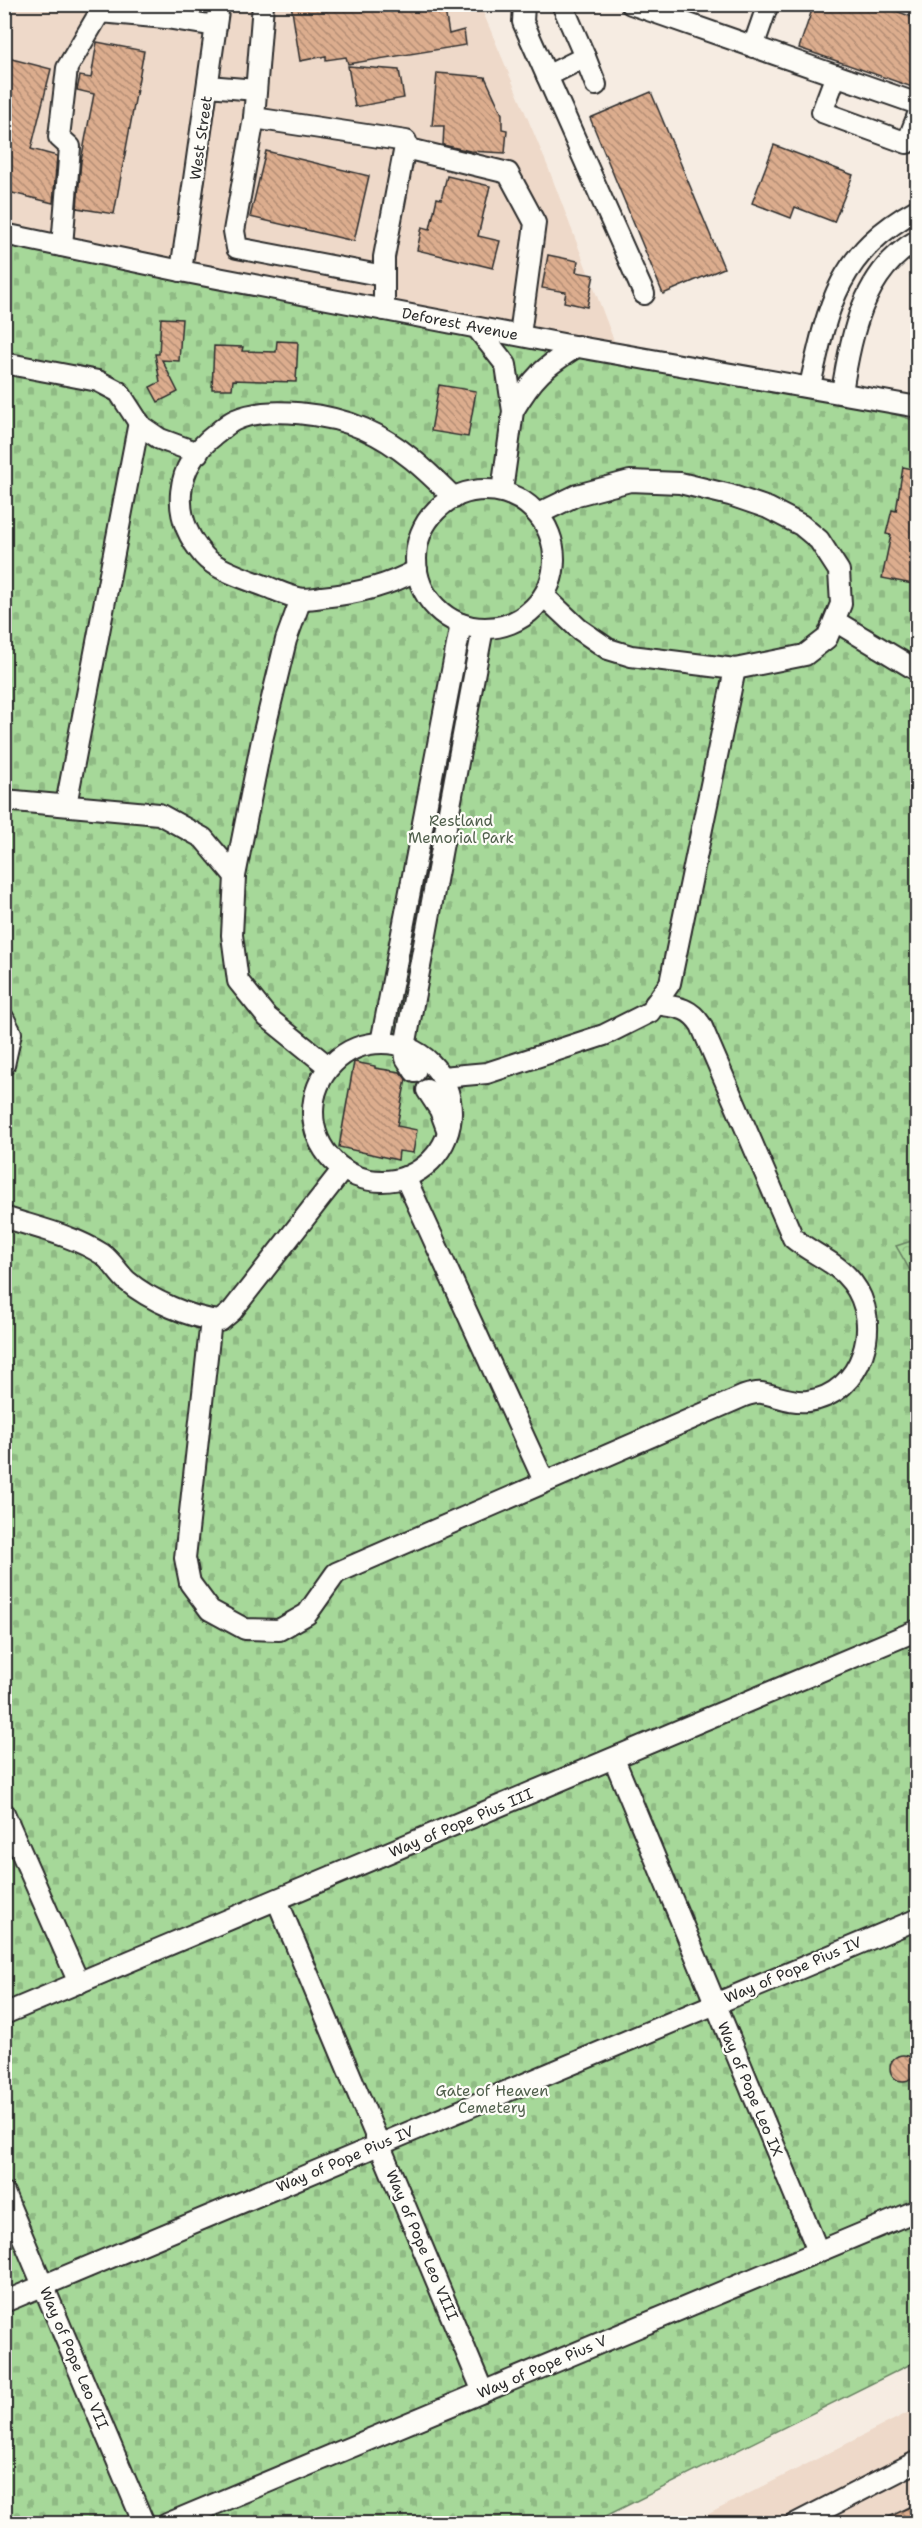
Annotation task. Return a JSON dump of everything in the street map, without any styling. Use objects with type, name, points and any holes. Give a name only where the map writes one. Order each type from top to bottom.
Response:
[{"type":"street","name":"West Street","points":[[181,271],[219,4]]},
{"type":"street","points":[[263,4],[254,118],[234,231],[237,248],[384,276]]},
{"type":"street","points":[[524,4],[524,22],[644,294]]},
{"type":"street","points":[[562,4],[596,85]]},
{"type":"street","points":[[631,4],[918,104]]},
{"type":"street","points":[[753,47],[768,4]]},
{"type":"street","points":[[62,246],[70,147],[59,137],[67,68],[100,12],[166,18],[216,26]]},
{"type":"street","points":[[547,76],[585,57]]},
{"type":"street","points":[[836,75],[822,112],[907,143],[918,115]]},
{"type":"street","points":[[208,86],[256,90]]},
{"type":"street","points":[[254,118],[406,141],[384,257],[384,310]]},
{"type":"street","points":[[405,148],[508,173],[535,224],[520,335]]},
{"type":"street","points":[[810,386],[828,309],[842,278],[875,237],[895,221],[918,209]]},
{"type":"street","name":"Deforest Avenue","points":[[4,234],[477,328],[918,407]]},
{"type":"street","points":[[842,393],[855,322],[878,278],[894,259],[918,240]]},
{"type":"street","points":[[477,328],[506,366],[513,411],[502,491]]},
{"type":"street","points":[[513,411],[528,386],[546,365],[578,346]]},
{"type":"street","points":[[4,363],[98,381],[119,392],[141,426],[160,439],[198,453]]},
{"type":"street","points":[[417,570],[399,580],[356,593],[301,599],[243,578],[205,558],[186,530],[180,506],[184,472],[206,442],[234,420],[271,412],[325,416],[364,428],[395,445],[427,471],[454,498]]},
{"type":"street","points":[[66,805],[138,422]]},
{"type":"street","points":[[538,514],[577,495],[630,481],[680,483],[730,495],[768,508],[801,525],[819,540],[839,571],[841,604],[827,638],[805,655],[735,669],[631,656],[608,649],[579,628],[544,596]]},
{"type":"street","points":[[479,490],[502,491],[522,500],[538,514],[550,533],[555,554],[553,576],[544,596],[528,614],[507,625],[483,628],[461,624],[445,615],[432,603],[422,587],[417,570],[417,547],[425,526],[439,508],[454,498],[479,490]]},
{"type":"street","points":[[301,599],[286,640],[262,740],[235,876],[232,935],[238,981],[267,1017],[329,1067]]},
{"type":"street","points":[[835,621],[918,671]]},
{"type":"street","points":[[381,1043],[461,624]]},
{"type":"street","points":[[415,1072],[406,1058],[405,1047],[483,628]]},
{"type":"street","points":[[442,1077],[487,1074],[604,1035],[650,1012],[670,982],[735,669]]},
{"type":"street","points":[[4,800],[159,814],[203,838],[235,876]]},
{"type":"street","points":[[211,1320],[185,1558],[190,1583],[210,1610],[245,1629],[279,1629],[307,1614],[336,1573],[744,1396],[761,1392],[782,1400],[808,1401],[831,1393],[850,1377],[864,1355],[869,1330],[865,1306],[852,1282],[832,1263],[809,1251],[793,1238],[693,1013],[655,1004]]},
{"type":"street","points":[[4,1019],[11,1033],[4,1065]]},
{"type":"street","points":[[388,1042],[405,1047],[428,1060],[442,1077],[450,1097],[451,1121],[448,1131],[444,1143],[430,1162],[405,1177],[387,1181],[364,1179],[343,1169],[326,1152],[315,1131],[313,1107],[318,1086],[329,1067],[346,1053],[366,1044],[388,1042]]},
{"type":"street","points":[[427,1090],[440,1110],[448,1131]]},
{"type":"street","points":[[5,1216],[81,1243],[105,1256],[128,1282],[170,1307],[202,1320],[220,1321],[231,1311],[343,1169]]},
{"type":"street","points":[[405,1177],[544,1481]]},
{"type":"street","name":"Way of Pope Pius III","points":[[4,2014],[917,1630]]},
{"type":"street","name":"Way of Pope Leo IX","points":[[614,1759],[713,2003],[819,2252]]},
{"type":"street","points":[[4,1813],[79,1983]]},
{"type":"street","name":"Way of Pope Leo VIII","points":[[277,1900],[483,2392]]},
{"type":"street","name":"Way of Pope Pius IV","points":[[4,2302],[918,1918]]},
{"type":"street","name":"Way of Pope Leo VII","points":[[4,2193],[144,2523]]},
{"type":"street","name":"Way of Pope Pius V","points":[[167,2523],[918,2210]]},
{"type":"street","points":[[795,2523],[918,2461]]},
{"type":"shaded area","points":[[4,5],[480,5],[548,167],[619,354],[5,232]]},
{"type":"shaded area","points":[[917,2408],[917,2523],[691,2523]]},
{"type":"green space","points":[[4,232],[793,384],[917,421],[918,1239],[896,1246],[918,1284],[917,2361],[592,2523],[5,2523]]},
{"type":"green space","points":[[917,1239],[917,1284],[895,1245]]},
{"type":"building","points":[[291,4],[444,4],[449,34],[464,30],[466,45],[348,64],[346,57],[326,60],[326,56],[300,61]]},
{"type":"building","points":[[814,4],[877,4],[918,19],[918,89],[799,48]]},
{"type":"building","points":[[97,42],[144,51],[114,214],[77,208],[81,161],[94,94],[77,90],[80,76],[91,78]]},
{"type":"building","points":[[4,57],[51,69],[31,149],[57,156],[53,203],[4,191]]},
{"type":"building","points":[[348,66],[399,70],[404,98],[355,107]]},
{"type":"building","points":[[437,73],[485,77],[502,114],[502,129],[507,130],[505,153],[470,151],[443,145],[444,126],[432,126]]},
{"type":"building","points":[[651,92],[724,268],[663,294],[590,118]]},
{"type":"building","points":[[774,145],[853,175],[834,222],[795,207],[791,218],[752,203]]},
{"type":"building","points":[[266,151],[369,176],[354,241],[250,217]]},
{"type":"building","points":[[447,176],[490,186],[478,236],[500,241],[493,268],[417,250],[422,227],[430,229],[437,198],[441,199]]},
{"type":"building","points":[[548,255],[578,261],[576,272],[594,275],[587,307],[564,302],[566,292],[542,288]]},
{"type":"building","points":[[161,318],[182,319],[179,361],[162,360],[178,392],[158,402],[150,387],[160,382],[155,354],[159,354]]},
{"type":"building","points":[[277,341],[298,342],[296,382],[233,380],[232,389],[212,389],[214,346],[243,347],[242,351],[276,352]]},
{"type":"building","points":[[439,385],[476,391],[468,437],[431,431]]},
{"type":"building","points":[[903,467],[918,470],[918,585],[882,578],[891,535],[886,534],[892,510],[896,511]]},
{"type":"building","points":[[354,1062],[400,1072],[406,1079],[397,1126],[417,1130],[413,1153],[399,1151],[398,1160],[339,1147]]},
{"type":"building","points":[[903,2055],[912,2059],[916,2068],[912,2077],[903,2081],[894,2077],[890,2068],[894,2059]]},
{"type":"building","points":[[918,2503],[918,2523],[877,2523]]},
{"type":"park label","name":"Restland Memorial Park","points":[[461,830]]},
{"type":"park label","name":"Gate of Heaven Cemetery","points":[[492,2100]]}]
